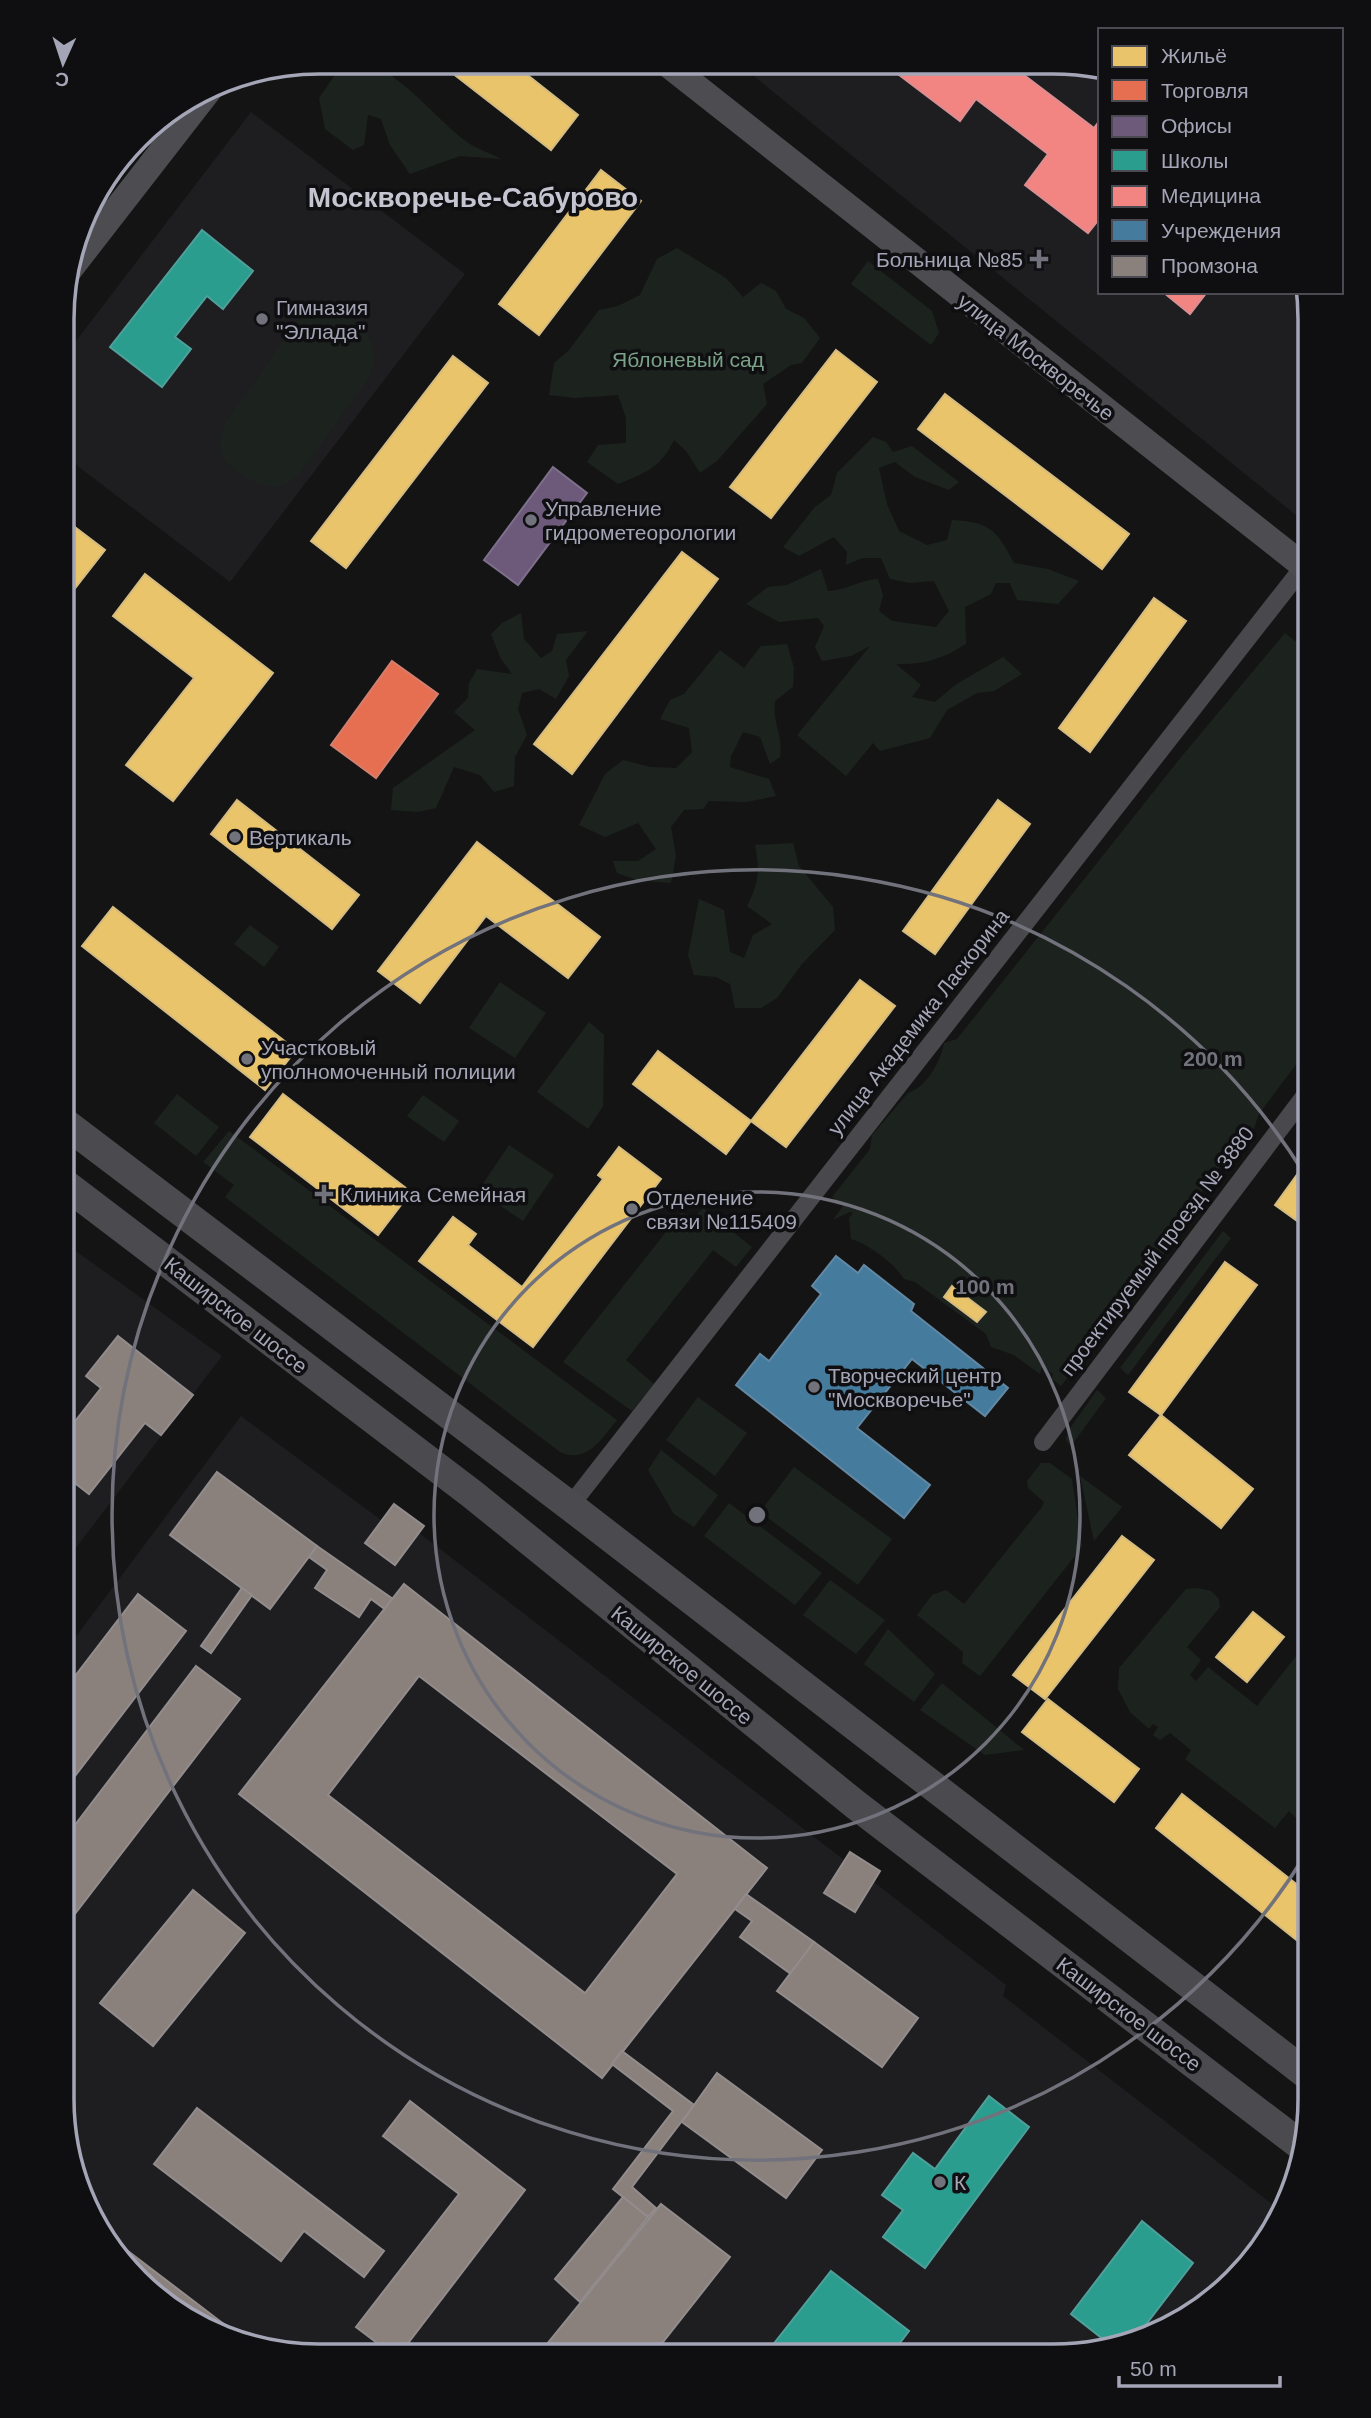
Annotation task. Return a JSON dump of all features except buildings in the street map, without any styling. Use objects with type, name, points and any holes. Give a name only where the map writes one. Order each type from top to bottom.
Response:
[{"type":"main road","name":"улица Москворечье","points":[[680,74],[932,276],[1298,561]]},
{"type":"main road","points":[[83,253],[197,105]]},
{"type":"main road","points":[[74,1130],[570,1506],[1297,2067]]},
{"type":"main road","name":"Каширское шоссе","points":[[74,1191],[472,1494],[856,1805],[1294,2140]]},
{"type":"street","name":"улица Академика Ласкорина","points":[[570,1506],[1298,580]]},
{"type":"street","name":"проектируемый проезд № 3880","points":[[1043,1442],[1298,1105]]},
{"type":"shaded area","name":"Больница №85","points":[[751,74],[1069,74],[1098,78],[1098,294],[1296,294],[1298,318],[1297,516]]},
{"type":"shaded area","name":"Гимназия \"Эллада\"","points":[[251,112],[465,274],[230,582],[74,463],[74,344]]},
{"type":"shaded area","points":[[74,1250],[222,1356],[74,1550]]},
{"type":"shaded area","points":[[241,1416],[381,1520],[394,1504],[424,1526],[419,1533],[844,1860],[850,1852],[880,1871],[874,1882],[1006,1985],[1003,1996],[1273,2205],[1272,2208],[1237,2261],[1214,2284],[1189,2303],[1131,2332],[1085,2342],[318,2344],[255,2336],[210,2319],[157,2284],[134,2261],[99,2208],[86,2178],[78,2147],[74,2100],[74,1639]]},
{"type":"green space","points":[[388,74],[467,142],[501,159],[460,156],[410,174],[390,145],[381,119],[368,115],[364,145],[353,150],[325,129],[319,98],[335,75]]},
{"type":"green space","name":"Яблоневый сад","points":[[677,248],[726,278],[743,297],[761,283],[776,291],[786,309],[804,318],[820,338],[802,363],[791,365],[763,384],[767,404],[717,461],[700,473],[686,451],[674,440],[664,457],[652,468],[618,484],[587,462],[598,445],[626,443],[626,418],[618,395],[575,398],[549,395],[554,363],[569,350],[599,310],[618,306],[640,295],[657,259]]},
{"type":"green space","points":[[868,261],[932,311],[939,333],[931,345],[851,284]]},
{"type":"green space","points":[[326,308],[358,324],[371,341],[374,352],[370,376],[301,472],[280,485],[258,483],[224,459],[220,444],[225,424],[298,321],[308,314]]},
{"type":"green space","points":[[873,437],[886,442],[893,452],[912,446],[959,482],[949,490],[915,477],[895,462],[879,468],[887,504],[899,531],[927,545],[947,540],[952,520],[975,523],[997,535],[1014,563],[1048,569],[1079,581],[1058,604],[1017,600],[1010,583],[996,583],[991,594],[965,607],[966,644],[932,660],[896,664],[921,685],[912,697],[935,702],[955,685],[1003,657],[1022,674],[994,691],[977,693],[947,710],[930,738],[880,751],[873,743],[846,776],[797,735],[870,646],[851,656],[822,661],[815,647],[824,626],[818,618],[779,622],[746,604],[768,587],[787,585],[821,569],[828,591],[878,579],[883,595],[879,611],[892,621],[936,627],[949,611],[934,581],[909,583],[890,579],[881,558],[862,558],[846,565],[847,552],[834,537],[799,556],[783,547],[815,507],[831,495],[837,473]]},
{"type":"green space","points":[[521,613],[524,639],[541,658],[552,651],[557,634],[588,631],[566,660],[569,676],[556,699],[539,689],[522,693],[518,709],[527,735],[515,757],[514,786],[494,792],[480,775],[454,767],[436,808],[418,812],[391,810],[393,788],[475,730],[454,712],[468,698],[469,683],[477,669],[512,674],[501,659],[491,634],[502,623]]},
{"type":"green space","points":[[1285,633],[1298,643],[1298,1063],[1259,1114],[1254,1128],[1237,1151],[1229,1154],[1192,1206],[1198,1211],[1143,1281],[1143,1287],[1138,1287],[1061,1386],[1052,1379],[1053,1374],[1042,1367],[1040,1374],[1014,1355],[991,1347],[986,1334],[915,1282],[904,1279],[881,1255],[851,1239],[849,1218],[853,1213],[833,1220],[843,1206],[832,1197],[870,1149],[872,1135],[908,1093],[927,1079],[940,1058],[944,1043],[957,1039],[1182,756]]},
{"type":"green space","points":[[787,644],[794,668],[793,687],[775,701],[780,757],[770,764],[760,737],[743,732],[731,756],[730,767],[769,779],[776,796],[746,802],[709,801],[703,809],[684,810],[671,827],[676,856],[671,883],[637,880],[617,873],[613,861],[638,861],[656,849],[638,823],[605,837],[579,825],[605,774],[623,760],[650,767],[676,768],[692,752],[689,728],[660,719],[670,700],[684,694],[720,650],[744,668],[761,646]]},
{"type":"green space","points":[[793,843],[799,866],[833,907],[835,930],[802,964],[777,998],[761,1008],[735,1008],[730,984],[716,977],[694,975],[688,955],[699,899],[724,910],[730,952],[744,958],[753,935],[772,924],[747,906],[757,876],[755,845]]},
{"type":"green space","points":[[250,925],[279,947],[264,967],[234,944]]},
{"type":"green space","points":[[500,982],[546,1013],[515,1058],[469,1028]]},
{"type":"green space","points":[[589,1022],[604,1035],[603,1106],[588,1129],[537,1092]]},
{"type":"green space","points":[[177,1094],[219,1127],[196,1156],[154,1123]]},
{"type":"green space","points":[[423,1095],[459,1121],[444,1142],[407,1116]]},
{"type":"green space","points":[[229,1131],[617,1420],[599,1442],[586,1452],[570,1455],[560,1452],[225,1197],[234,1185],[203,1162]]},
{"type":"green space","points":[[509,1145],[554,1175],[523,1221],[478,1191]]},
{"type":"green space","points":[[703,1208],[752,1247],[736,1267],[713,1250],[626,1360],[654,1384],[632,1411],[563,1362],[682,1212],[692,1220]]},
{"type":"green space","points":[[1223,1231],[1231,1238],[1128,1375],[1120,1368]]},
{"type":"green space","points":[[1097,1390],[1106,1398],[1071,1446],[1066,1440],[1068,1431]]},
{"type":"green space","points":[[698,1397],[747,1433],[715,1476],[666,1440]]},
{"type":"green space","points":[[661,1450],[718,1495],[694,1527],[674,1514],[648,1470]]},
{"type":"green space","points":[[1041,1463],[1050,1463],[1072,1479],[1082,1547],[980,1676],[962,1663],[963,1652],[917,1615],[932,1595],[946,1590],[964,1604],[1042,1507],[1044,1502],[1028,1488],[1027,1481]]},
{"type":"green space","points":[[794,1467],[892,1539],[858,1585],[760,1512]]},
{"type":"green space","points":[[1080,1476],[1122,1507],[1094,1541]]},
{"type":"green space","points":[[729,1503],[822,1573],[795,1605],[704,1536]]},
{"type":"green space","points":[[830,1580],[885,1620],[856,1654],[803,1615]]},
{"type":"green space","points":[[1186,1589],[1211,1591],[1219,1599],[1220,1607],[1187,1647],[1201,1660],[1190,1675],[1196,1681],[1208,1667],[1257,1706],[1297,1654],[1297,1819],[1289,1811],[1275,1828],[1185,1759],[1191,1750],[1170,1733],[1160,1740],[1153,1735],[1158,1727],[1153,1724],[1149,1729],[1130,1712],[1118,1689],[1119,1668]]},
{"type":"green space","points":[[888,1629],[935,1674],[914,1702],[864,1664]]},
{"type":"green space","points":[[942,1683],[1024,1750],[985,1755],[920,1710]]},
{"type":"place","name":"Больница №85","points":[[1039,259]]},
{"type":"place","name":"Гимназия \"Эллада\"","points":[[262,319]]},
{"type":"place","name":"Управление гидрометеорологии","points":[[531,520]]},
{"type":"place","name":"Вертикаль","points":[[235,837]]},
{"type":"place","name":"Участковый уполномоченный полиции","points":[[247,1059]]},
{"type":"place","name":"Клиника Семейная","points":[[324,1194]]},
{"type":"place","name":"Отделение связи №115409","points":[[632,1209]]},
{"type":"place","name":"Творческий центр \"Москворечье\"","points":[[814,1387]]},
{"type":"place","name":"К","points":[[940,2182]]},
{"type":"district","name":"Москворечье-Сабурово","points":[[473,197]]}]
